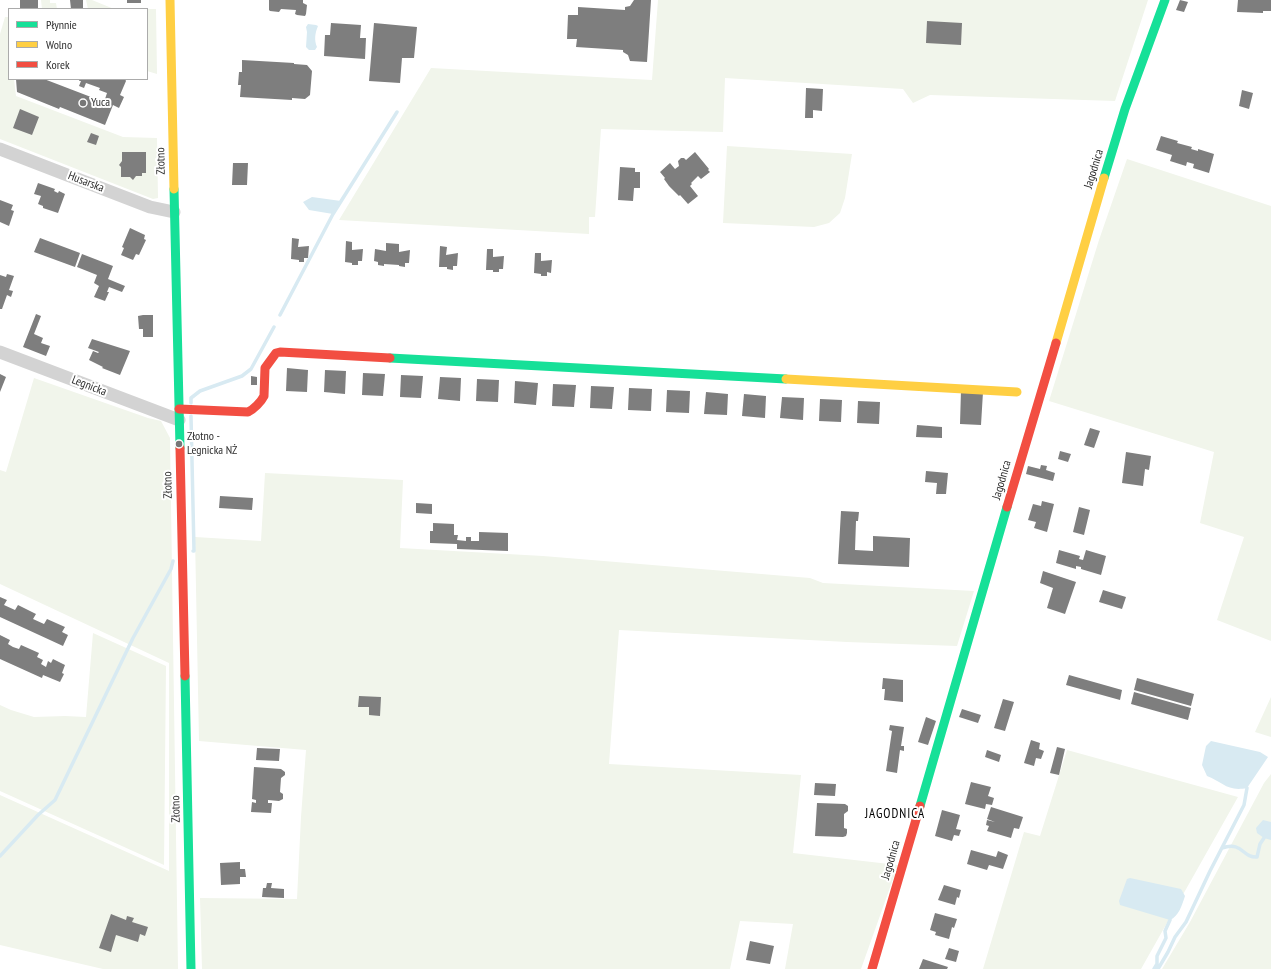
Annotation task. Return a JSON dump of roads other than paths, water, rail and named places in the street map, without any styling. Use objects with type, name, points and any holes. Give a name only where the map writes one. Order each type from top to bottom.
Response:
[{"type":"street","name":"Złotno","points":[[170,0],[192,969]]},
{"type":"street","name":"Jagodnica","points":[[872,969],[1112,150],[1125,109],[1165,0]]},
{"type":"street","name":"Husarska","points":[[0,149],[150,207],[174,212]]},
{"type":"street","name":"Legnicka","points":[[0,352],[179,415]]},
{"type":"street","points":[[179,415],[192,410],[248,412],[252,410],[264,396],[265,368],[276,353],[280,352],[1017,392]]},
{"type":"waterway","points":[[280,315],[333,214],[397,112]]},
{"type":"waterway","points":[[191,403],[191,398],[200,391],[242,376],[251,369],[274,327]]},
{"type":"waterway","points":[[191,416],[193,551]]},
{"type":"waterway","points":[[0,856],[38,815],[55,800],[133,638],[171,569],[173,561]]},
{"type":"waterway","points":[[1158,969],[1175,937],[1186,922],[1244,805],[1247,788]]},
{"type":"waterway","points":[[1222,848],[1229,846],[1238,848],[1252,857],[1257,857],[1260,844],[1264,838]]},
{"type":"waterway","points":[[1154,969],[1157,964],[1157,956],[1166,938],[1165,931],[1170,920]]},
{"type":"place","name":"Yuca","points":[[83,103]]},
{"type":"place","name":"Złotno - Legnicka NŻ","points":[[179,444]]},
{"type":"district","name":"JAGODNICA","points":[[895,814]]}]
